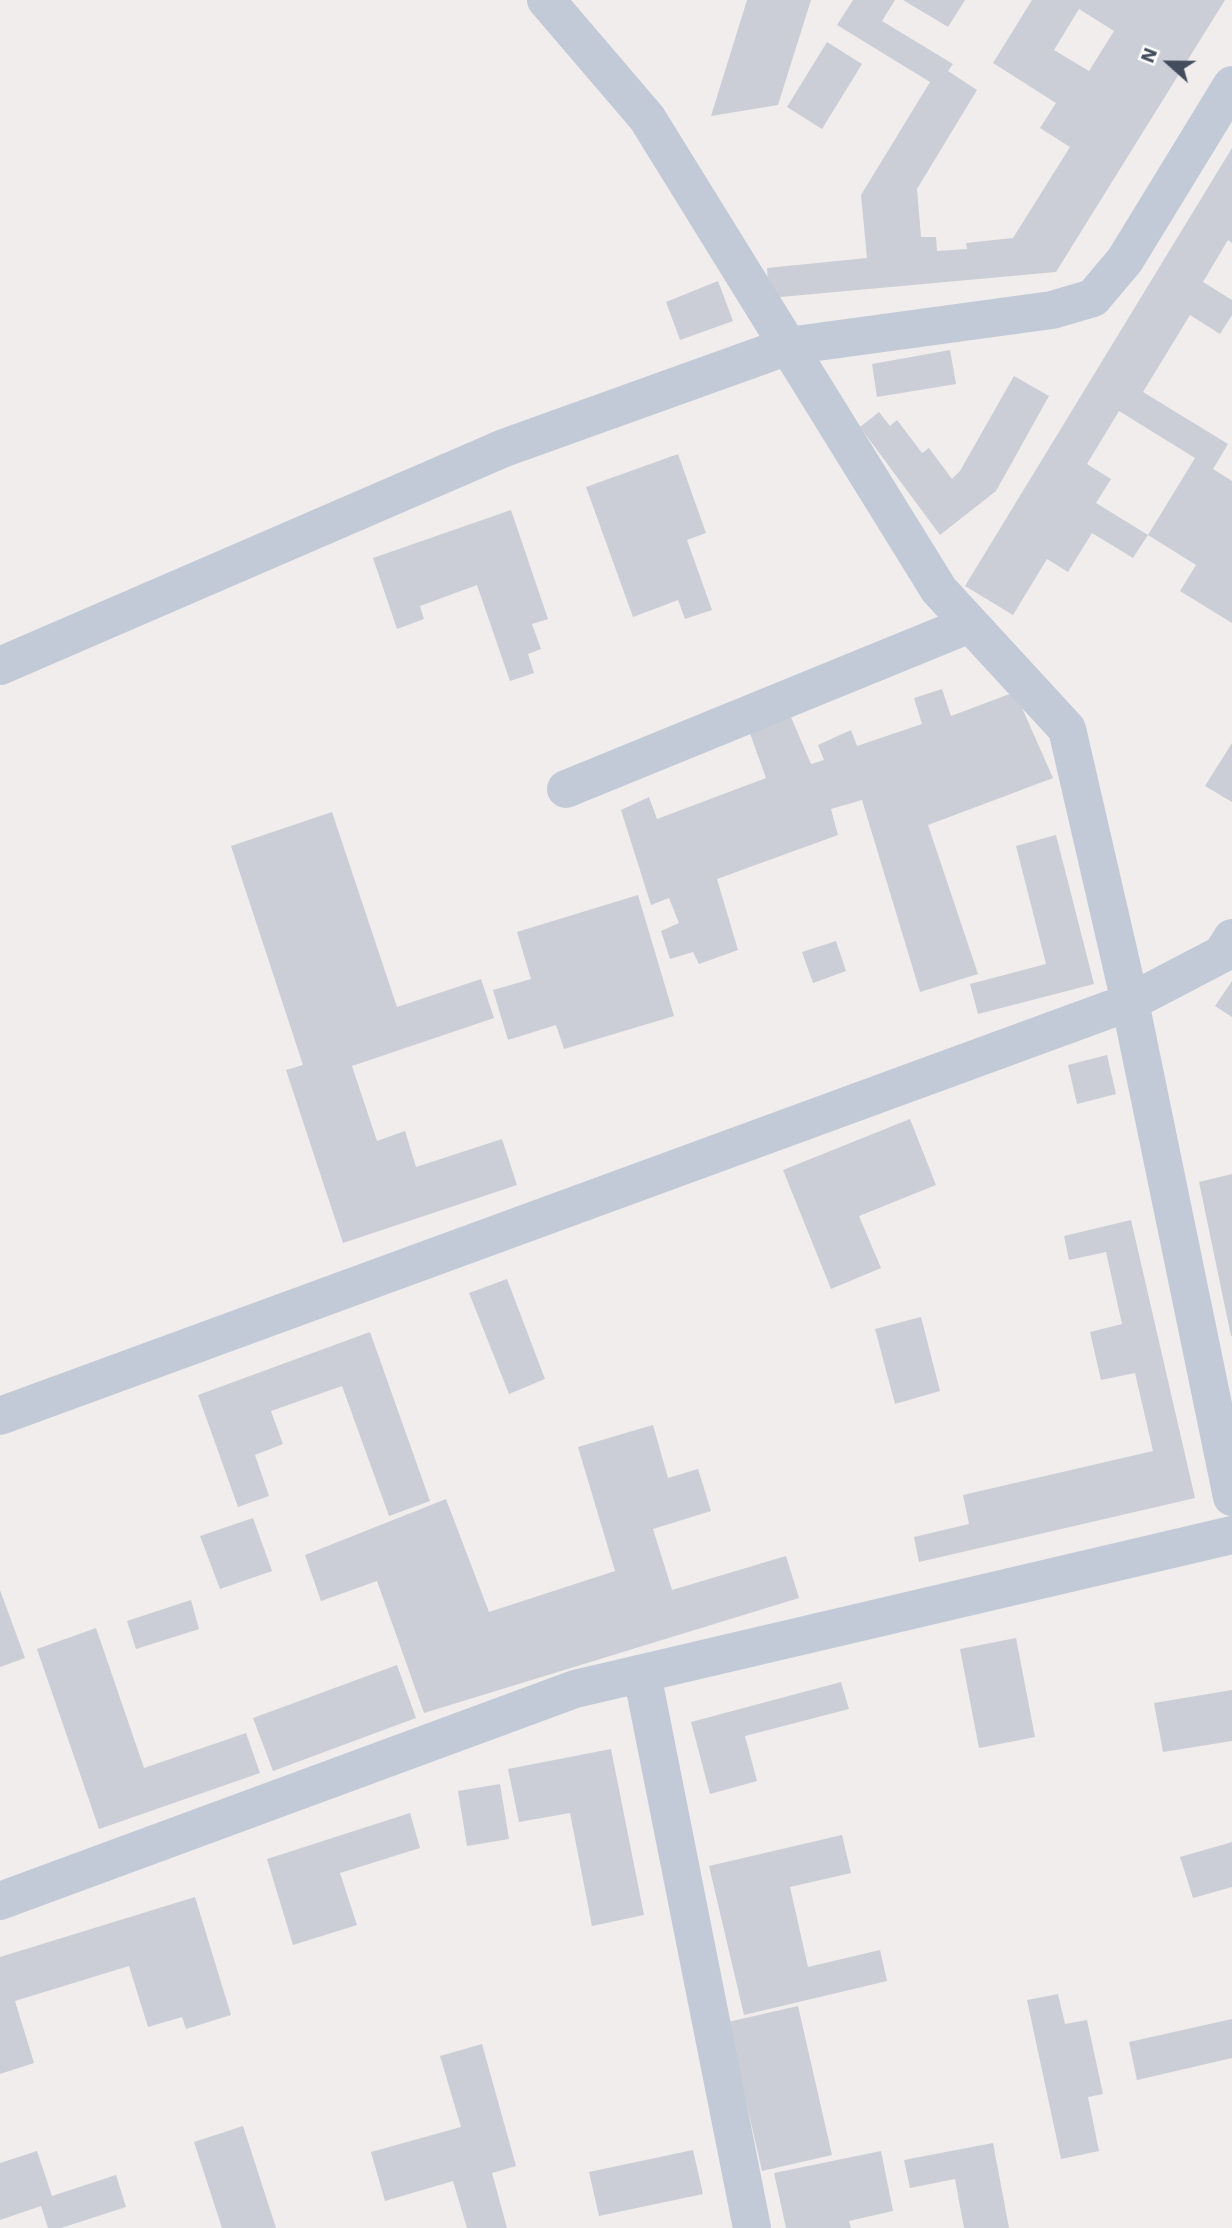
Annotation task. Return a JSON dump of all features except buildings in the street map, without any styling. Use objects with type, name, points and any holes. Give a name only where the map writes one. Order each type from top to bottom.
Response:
[{"type":"street","points":[[546,0],[647,118],[939,590],[1067,729],[1130,1002],[1232,1497]]},
{"type":"street","points":[[0,666],[505,448],[788,346],[1052,310],[1093,298],[1125,260],[1232,85]]},
{"type":"street","points":[[566,789],[970,624]]},
{"type":"street","points":[[0,1416],[1130,1002],[1222,954],[1232,938]]},
{"type":"street","points":[[0,1901],[575,1689],[1232,1535]]},
{"type":"street","points":[[642,1674],[752,2228]]}]
